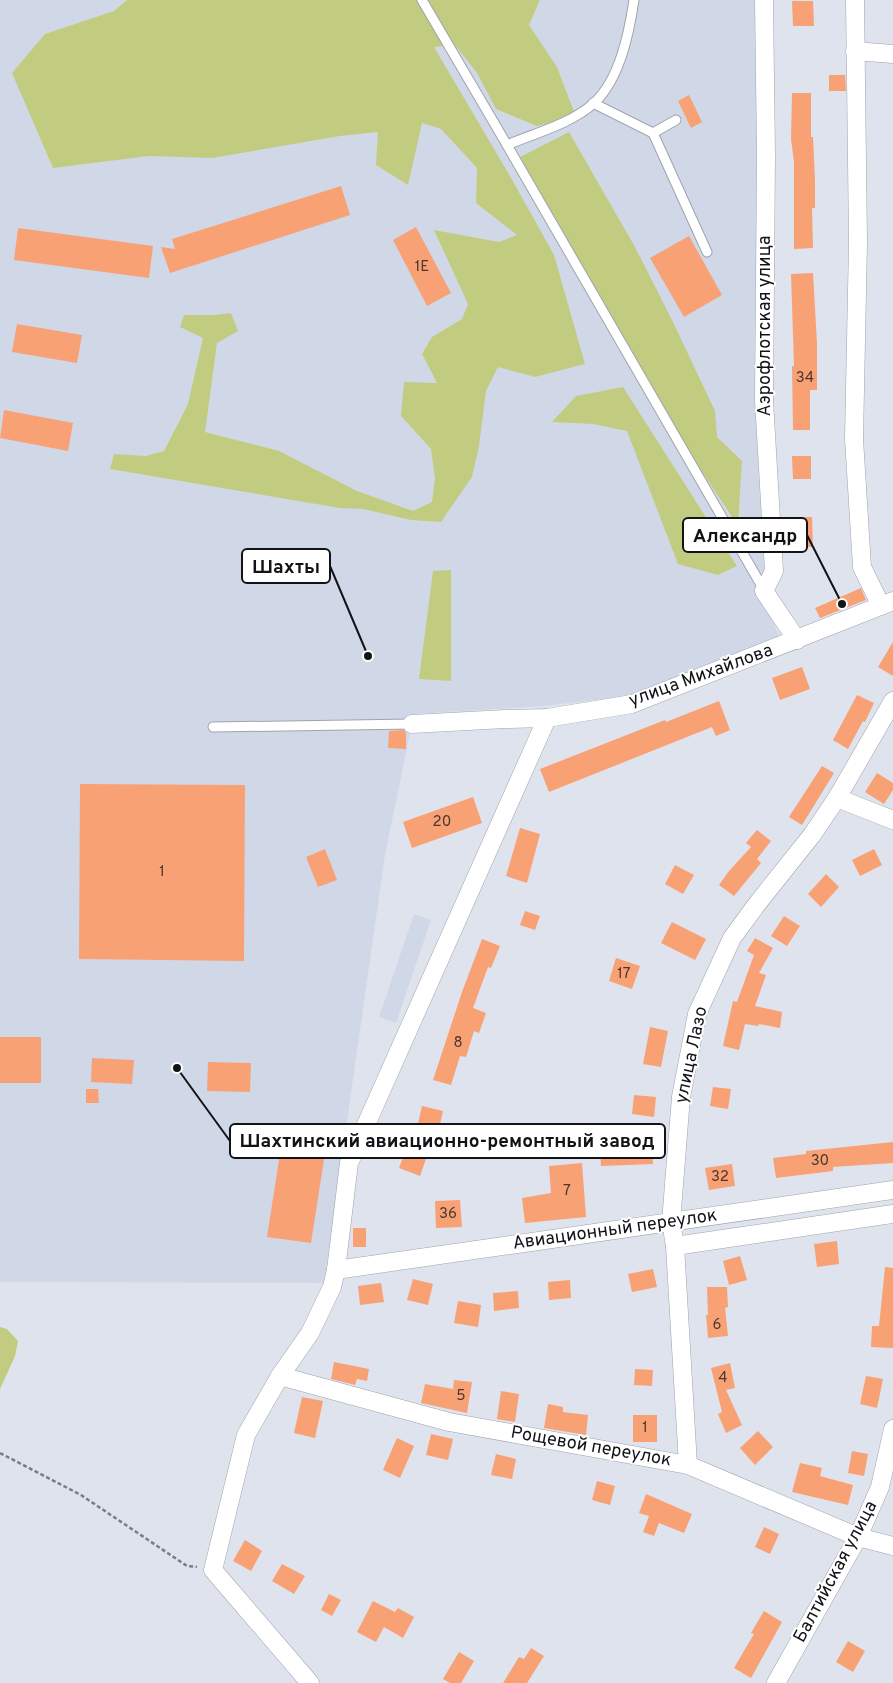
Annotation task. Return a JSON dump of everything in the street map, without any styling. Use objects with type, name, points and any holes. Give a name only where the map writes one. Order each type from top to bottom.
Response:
[{"type":"street","name":"Аэрофлотская улица","points":[[764,0],[766,155],[764,400],[774,571],[764,591]]},
{"type":"street","points":[[856,0],[858,242],[854,439],[862,567],[887,604]]},
{"type":"street","points":[[855,51],[893,54]]},
{"type":"street","points":[[764,591],[797,640]]},
{"type":"street","name":"улица Михайлова","points":[[412,724],[546,718],[632,704],[887,604]]},
{"type":"street","name":"улица Лазо","points":[[688,1465],[675,1246],[671,1222],[681,1097],[697,1014],[732,938],[812,835],[837,798],[893,701]]},
{"type":"street","points":[[310,1683],[213,1570],[246,1434],[280,1376],[310,1333],[332,1287],[336,1270],[349,1163],[546,718]]},
{"type":"street","points":[[837,798],[893,820]]},
{"type":"street","name":"Авиационный переулок","points":[[336,1270],[893,1190]]},
{"type":"street","name":"Авиационный переулок","points":[[675,1246],[893,1214]]},
{"type":"street","name":"Рощевой переулок","points":[[280,1376],[449,1422],[688,1465],[858,1537],[893,1546]]},
{"type":"street","name":"Балтийская улица","points":[[776,1683],[858,1537],[880,1488],[893,1429]]},
{"type":"lane","points":[[422,0],[764,591]]},
{"type":"lane","points":[[507,145],[568,120],[593,103],[604,90],[617,67],[629,32],[634,0]]},
{"type":"lane","points":[[593,103],[653,133],[707,252]]},
{"type":"lane","points":[[653,133],[676,120]]},
{"type":"lane","points":[[213,727],[412,724]]},
{"type":"path","points":[[0,1453],[81,1496],[187,1566],[213,1570]]},
{"type":"shaded area","points":[[0,0],[757,0],[767,563],[760,593],[780,638],[632,696],[543,706],[414,714],[385,855],[324,1283],[0,1282]]},
{"type":"shaded area","points":[[414,914],[431,920],[396,1023],[379,1017]]},
{"type":"green space","points":[[127,0],[540,0],[529,25],[557,67],[576,117],[537,126],[496,109],[477,73],[455,45],[434,47],[554,255],[585,364],[535,377],[498,367],[486,391],[479,446],[472,477],[441,522],[411,520],[363,509],[340,508],[110,469],[114,454],[146,456],[164,451],[188,404],[203,338],[180,327],[184,315],[231,313],[238,331],[217,343],[205,432],[279,451],[357,491],[413,511],[432,502],[435,478],[431,449],[401,416],[404,382],[437,383],[422,354],[432,337],[462,319],[468,304],[434,230],[499,242],[517,235],[476,203],[477,168],[441,129],[422,123],[408,185],[376,165],[378,132],[340,136],[212,158],[149,156],[53,168],[12,73],[45,34],[114,11]]},
{"type":"green space","points":[[569,132],[635,247],[673,322],[715,411],[717,437],[742,461],[738,526],[621,349],[520,157]]},
{"type":"green space","points":[[623,387],[737,566],[718,575],[678,564],[627,431],[593,424],[552,422],[576,396]]},
{"type":"green space","points":[[451,570],[451,681],[419,679],[433,571]]},
{"type":"green space","points":[[0,1327],[7,1329],[18,1341],[15,1356],[0,1389]]},
{"type":"building","points":[[792,1],[813,1],[814,26],[793,26]]},
{"type":"building","points":[[829,75],[845,75],[846,91],[829,91]]},
{"type":"building","points":[[792,93],[811,93],[811,137],[813,137],[815,180],[815,208],[812,208],[813,248],[794,249],[794,162],[791,139]]},
{"type":"building","points":[[689,95],[702,122],[691,128],[678,101]]},
{"type":"building","points":[[341,186],[350,215],[170,273],[161,247],[175,249],[172,239]]},
{"type":"building","points":[[416,227],[451,293],[427,306],[393,240]]},
{"type":"building","points":[[18,228],[153,246],[149,278],[14,260]]},
{"type":"building","points":[[689,236],[722,295],[684,317],[650,258]]},
{"type":"building","points":[[813,273],[817,343],[817,390],[810,390],[810,430],[793,430],[792,366],[794,366],[791,274]]},
{"type":"building","points":[[17,324],[82,335],[77,363],[12,352]]},
{"type":"building","points":[[4,410],[73,423],[68,451],[0,438]]},
{"type":"building","points":[[792,456],[811,456],[811,479],[793,479]]},
{"type":"building","points":[[792,517],[812,517],[813,547],[793,547]]},
{"type":"building","points":[[861,588],[866,600],[820,618],[815,608]]},
{"type":"building","points":[[893,642],[893,676],[878,667]]},
{"type":"building","points":[[802,667],[810,689],[780,700],[772,678]]},
{"type":"building","points":[[857,695],[874,703],[865,722],[863,721],[848,749],[833,740]]},
{"type":"building","points":[[719,701],[730,730],[716,736],[712,727],[549,792],[540,769]]},
{"type":"building","points":[[404,730],[406,733],[406,749],[388,748],[389,731]]},
{"type":"building","points":[[822,766],[834,773],[802,825],[789,817]]},
{"type":"building","points":[[877,773],[893,783],[893,790],[884,804],[865,792]]},
{"type":"building","points":[[80,784],[245,785],[244,961],[79,959]]},
{"type":"building","points":[[473,797],[482,823],[412,848],[403,822]]},
{"type":"building","points":[[520,828],[540,834],[527,883],[506,876]]},
{"type":"building","points":[[757,830],[771,841],[757,859],[761,863],[734,896],[719,885],[751,847],[746,843]]},
{"type":"building","points":[[325,849],[337,880],[318,887],[306,857]]},
{"type":"building","points":[[874,849],[882,865],[860,876],[852,860]]},
{"type":"building","points":[[675,865],[694,875],[683,894],[665,884]]},
{"type":"building","points":[[826,874],[839,887],[821,907],[808,894]]},
{"type":"building","points":[[525,911],[540,916],[535,930],[520,925]]},
{"type":"building","points":[[784,916],[800,926],[787,946],[771,936]]},
{"type":"building","points":[[672,922],[706,939],[695,960],[661,943]]},
{"type":"building","points":[[755,938],[773,948],[759,973],[766,975],[755,1006],[782,1012],[780,1028],[759,1024],[758,1026],[745,1024],[739,1050],[723,1046],[733,1001],[737,1002],[754,955],[747,951]]},
{"type":"building","points":[[482,939],[500,946],[491,968],[488,967],[473,1008],[486,1013],[479,1033],[474,1031],[466,1057],[460,1056],[451,1085],[433,1080],[462,992]]},
{"type":"building","points":[[616,958],[640,966],[632,989],[609,981]]},
{"type":"building","points":[[650,1027],[668,1031],[661,1067],[643,1064]]},
{"type":"building","points":[[0,1037],[41,1037],[41,1083],[0,1083]]},
{"type":"building","points":[[92,1058],[134,1060],[132,1084],[91,1082]]},
{"type":"building","points":[[208,1062],[251,1063],[250,1092],[207,1091]]},
{"type":"building","points":[[713,1087],[731,1089],[728,1109],[710,1106]]},
{"type":"building","points":[[86,1089],[98,1089],[99,1103],[86,1103]]},
{"type":"building","points":[[634,1095],[656,1097],[654,1117],[632,1114]]},
{"type":"building","points":[[422,1106],[443,1111],[438,1133],[417,1128]]},
{"type":"building","points":[[893,1142],[893,1163],[833,1167],[833,1171],[776,1178],[773,1158],[806,1154],[806,1151]]},
{"type":"building","points":[[407,1146],[428,1153],[420,1176],[399,1168]]},
{"type":"building","points":[[281,1147],[325,1153],[311,1243],[267,1237]]},
{"type":"building","points":[[600,1147],[623,1147],[623,1150],[652,1149],[653,1164],[601,1166]]},
{"type":"building","points":[[582,1163],[586,1217],[525,1223],[522,1198],[551,1193],[549,1166]]},
{"type":"building","points":[[732,1164],[735,1186],[709,1190],[705,1168]]},
{"type":"building","points":[[460,1200],[462,1227],[436,1228],[435,1201]]},
{"type":"building","points":[[353,1228],[366,1228],[366,1247],[353,1247]]},
{"type":"building","points":[[837,1241],[839,1264],[817,1267],[814,1244]]},
{"type":"building","points":[[740,1256],[747,1280],[729,1285],[723,1261]]},
{"type":"building","points":[[885,1267],[893,1268],[893,1348],[871,1347],[872,1326],[879,1326]]},
{"type":"building","points":[[653,1269],[657,1287],[632,1292],[628,1274]]},
{"type":"building","points":[[413,1279],[433,1284],[428,1305],[407,1300]]},
{"type":"building","points":[[570,1280],[571,1298],[549,1300],[548,1282]]},
{"type":"building","points":[[381,1283],[384,1302],[360,1305],[358,1286]]},
{"type":"building","points":[[707,1287],[727,1287],[728,1307],[725,1308],[728,1336],[708,1338],[706,1315],[708,1315]]},
{"type":"building","points":[[518,1291],[519,1308],[494,1311],[493,1293]]},
{"type":"building","points":[[458,1301],[481,1305],[478,1327],[454,1323]]},
{"type":"building","points":[[334,1362],[369,1369],[367,1381],[357,1379],[355,1385],[331,1379]]},
{"type":"building","points":[[730,1363],[735,1388],[726,1390],[742,1425],[726,1433],[718,1414],[722,1412],[711,1368]]},
{"type":"building","points":[[635,1369],[653,1370],[652,1386],[634,1385]]},
{"type":"building","points":[[866,1376],[883,1379],[877,1408],[860,1404]]},
{"type":"building","points":[[454,1380],[472,1382],[467,1413],[421,1403],[425,1384],[453,1389]]},
{"type":"building","points":[[501,1391],[519,1394],[515,1422],[497,1419]]},
{"type":"building","points":[[302,1397],[323,1401],[315,1438],[294,1433]]},
{"type":"building","points":[[548,1404],[563,1407],[563,1412],[588,1415],[586,1435],[544,1428]]},
{"type":"building","points":[[633,1415],[657,1415],[657,1442],[633,1442]]},
{"type":"building","points":[[758,1431],[773,1447],[755,1465],[740,1448]]},
{"type":"building","points":[[431,1434],[453,1439],[448,1460],[426,1455]]},
{"type":"building","points":[[397,1438],[414,1446],[400,1478],[383,1470]]},
{"type":"building","points":[[852,1451],[868,1454],[864,1476],[848,1473]]},
{"type":"building","points":[[496,1454],[516,1459],[512,1479],[491,1475]]},
{"type":"building","points":[[800,1463],[822,1468],[820,1476],[853,1485],[848,1505],[792,1492]]},
{"type":"building","points":[[597,1481],[615,1486],[610,1505],[592,1500]]},
{"type":"building","points":[[646,1494],[692,1514],[684,1533],[659,1523],[654,1536],[643,1532],[649,1516],[639,1513]]},
{"type":"building","points":[[764,1527],[779,1534],[770,1554],[755,1547]]},
{"type":"building","points":[[245,1540],[262,1551],[251,1571],[233,1561]]},
{"type":"building","points":[[282,1564],[305,1576],[294,1594],[272,1581]]},
{"type":"building","points":[[329,1594],[341,1600],[332,1616],[321,1610]]},
{"type":"building","points":[[373,1601],[395,1612],[398,1608],[414,1617],[403,1638],[384,1627],[376,1642],[357,1632]]},
{"type":"building","points":[[764,1611],[782,1622],[751,1678],[734,1668],[754,1634],[751,1633]]},
{"type":"building","points":[[848,1641],[865,1651],[853,1672],[836,1662]]},
{"type":"building","points":[[531,1648],[544,1656],[527,1683],[503,1683],[519,1657],[524,1659]]},
{"type":"building","points":[[459,1652],[474,1661],[461,1683],[450,1683],[443,1679]]},
{"type":"place","name":"Александр","points":[[842,604]]},
{"type":"place","name":"Шахты","points":[[368,656]]},
{"type":"place","name":"Шахтинский авиационно-ремонтный завод","points":[[177,1068]]}]
